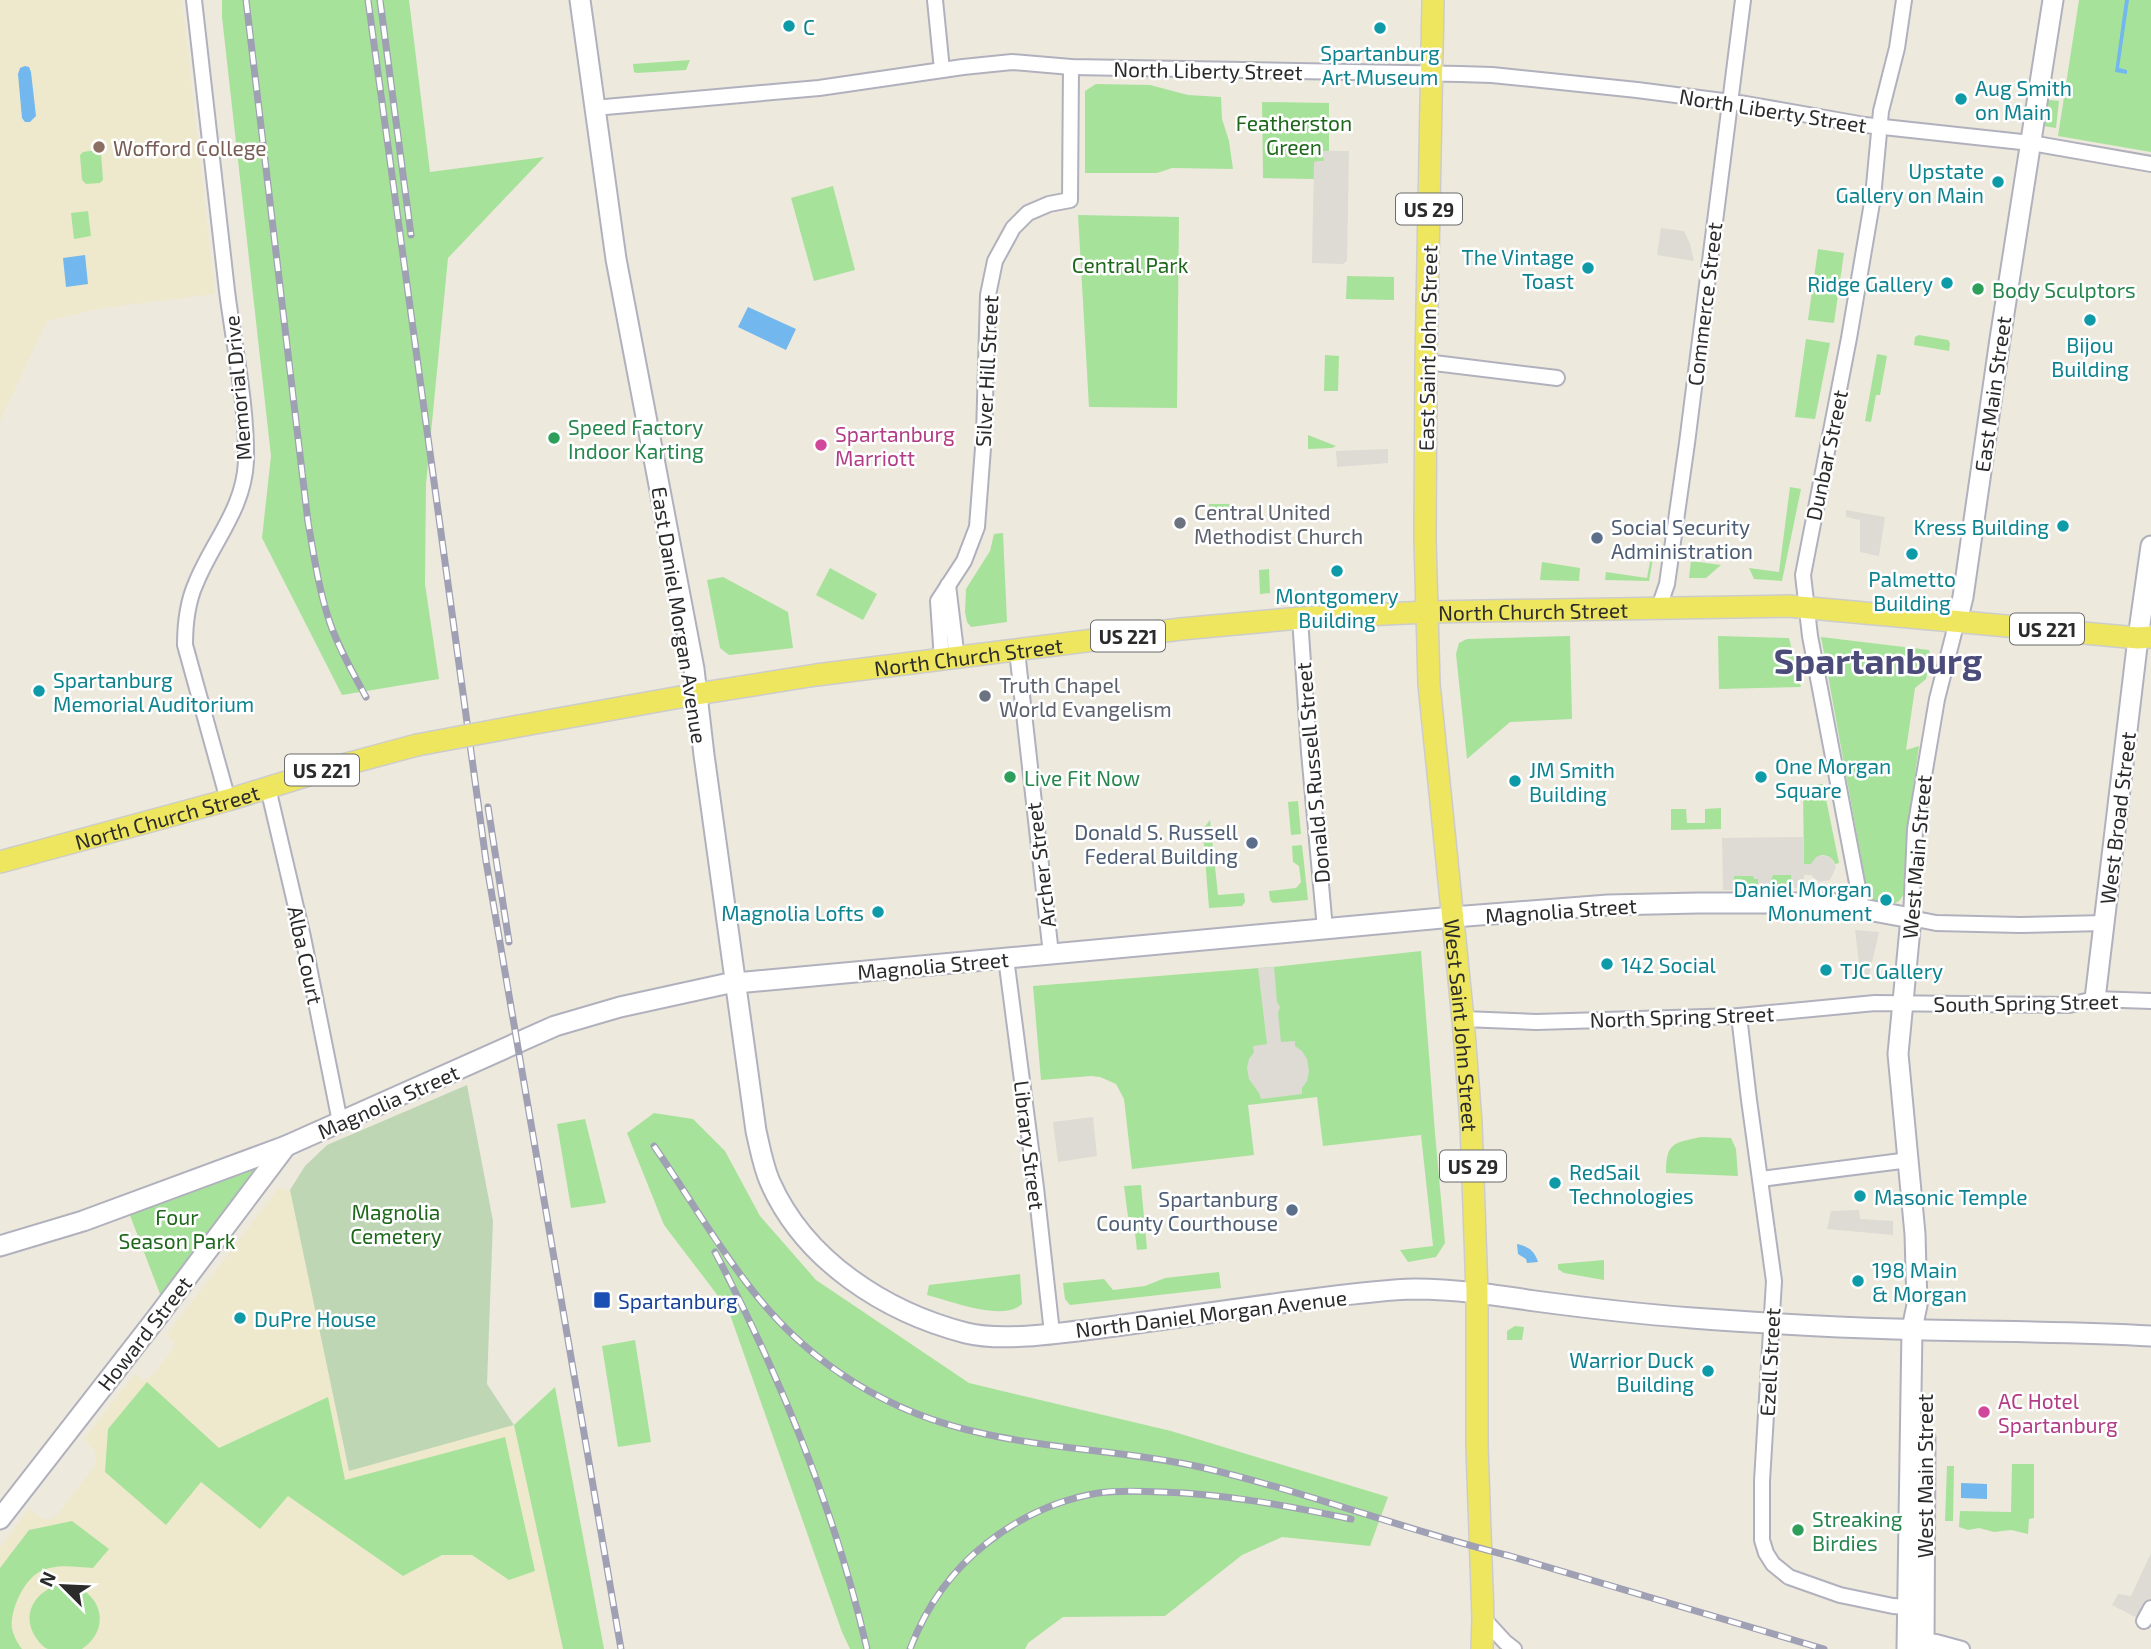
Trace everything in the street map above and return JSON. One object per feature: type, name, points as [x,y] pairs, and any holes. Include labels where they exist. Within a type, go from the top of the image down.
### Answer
[{"type":"main road","name":"East Saint John Street","points":[[1428,612],[1425,538],[1426,362],[1433,0]]},
{"type":"main road","name":"North Church Street","points":[[0,862],[229,800],[417,745],[816,675],[1181,629],[1300,618],[1428,612],[1659,607],[1806,607],[1957,621]]},
{"type":"main road","name":"West Saint John Street","points":[[1428,612],[1429,684],[1471,1123],[1477,1292],[1477,1446],[1482,1649]]},
{"type":"main road","name":"US 221","points":[[1957,621],[2144,638]]},
{"type":"street","name":"Memorial Drive","points":[[194,0],[240,382],[246,461],[234,511],[196,581],[189,602],[185,645],[229,800]]},
{"type":"street","name":"East Daniel Morgan Avenue","points":[[580,0],[616,259],[697,694],[735,983]]},
{"type":"street","points":[[935,0],[942,71]]},
{"type":"street","name":"Commerce Street","points":[[1659,607],[1667,584],[1680,494],[1743,0]]},
{"type":"street","name":"Dunbar Street","points":[[1862,909],[1806,607],[1803,565],[1864,257],[1879,127],[1897,48],[1904,0]]},
{"type":"street","name":"East Main Street","points":[[1957,621],[1963,597],[2053,0]]},
{"type":"street","name":"North Liberty Street","points":[[594,108],[819,88],[1012,62],[1071,66],[1492,75],[1729,102],[1879,127],[2031,143],[2151,164]]},
{"type":"street","name":"Silver Hill Street","points":[[949,659],[938,601],[964,561],[977,527],[984,435],[988,295],[995,261],[1013,228],[1028,213],[1049,204],[1070,200],[1071,66]]},
{"type":"street","points":[[1426,362],[1557,378]]},
{"type":"street","name":"West Broad Street","points":[[2095,999],[2144,638],[2151,546]]},
{"type":"street","points":[[948,585],[949,659]]},
{"type":"street","name":"Donald S Russell Street","points":[[1300,618],[1325,929]]},
{"type":"street","name":"West Main Street","points":[[1918,1646],[1918,1329],[1909,1160],[1898,1054],[1911,918],[1915,829],[1937,699],[1957,621]]},
{"type":"street","name":"Archer Street","points":[[1017,651],[1051,954]]},
{"type":"street","name":"Alba Court","points":[[268,788],[301,930],[340,1122]]},
{"type":"street","name":"Magnolia Street","points":[[0,1246],[83,1221],[286,1146],[555,1026],[620,1007],[735,983],[1608,905],[1698,902],[1830,903],[1911,918]]},
{"type":"street","points":[[1911,918],[1936,923],[2104,923]]},
{"type":"street","name":"Library Street","points":[[1006,958],[1052,1333]]},
{"type":"street","name":"North Daniel Morgan Avenue","points":[[735,983],[755,1131],[770,1181],[797,1228],[842,1272],[876,1297],[934,1324],[986,1337],[1052,1333],[1323,1298],[1417,1289],[1477,1292],[1687,1318],[2151,1336]]},
{"type":"street","name":"South Spring Street","points":[[1902,1004],[2069,1005],[2095,999],[2151,1001]]},
{"type":"street","name":"North Spring Street","points":[[1463,1019],[1536,1022],[1739,1016],[1875,1003],[1902,1004]]},
{"type":"street","name":"Ezell Street","points":[[1739,1016],[1774,1281],[1760,1527],[1762,1540],[1773,1564],[1789,1577],[1840,1595],[1907,1607]]},
{"type":"street","name":"Howard Street","points":[[0,1519],[286,1146]]},
{"type":"street","points":[[1761,1179],[1909,1160]]},
{"type":"street","name":"West Main Street","points":[[1918,1329],[1907,1607],[1918,1646]]},
{"type":"street","points":[[2144,1621],[2151,1608]]},
{"type":"street","points":[[1483,1618],[1514,1649]]},
{"type":"street","points":[[1918,1646],[1936,1642],[1962,1649]]},
{"type":"shaded area","name":"Wofford College","points":[[0,0],[182,0],[215,294],[103,308],[47,321],[0,421]]},
{"type":"shaded area","points":[[1323,151],[1349,151],[1347,261],[1343,264],[1312,263],[1314,162],[1324,161]]},
{"type":"shaded area","points":[[1661,228],[1684,231],[1694,261],[1657,255]]},
{"type":"shaded area","points":[[1388,449],[1388,463],[1337,467],[1336,451]]},
{"type":"shaded area","points":[[1846,510],[1885,517],[1879,556],[1860,552],[1860,520],[1846,517]]},
{"type":"shaded area","points":[[1803,837],[1804,864],[1811,864],[1821,855],[1830,857],[1836,867],[1830,880],[1819,882],[1811,875],[1804,875],[1804,888],[1792,888],[1791,875],[1773,875],[1769,884],[1758,884],[1758,879],[1753,876],[1734,876],[1734,890],[1723,890],[1722,838]]},
{"type":"shaded area","points":[[1855,930],[1879,932],[1868,980],[1861,981]]},
{"type":"shaded area","points":[[1274,967],[1277,1002],[1280,1007],[1278,1013],[1281,1042],[1295,1041],[1295,1046],[1307,1059],[1309,1071],[1302,1094],[1261,1099],[1249,1079],[1247,1068],[1254,1052],[1253,1046],[1267,1044],[1258,968]]},
{"type":"shaded area","points":[[1093,1117],[1097,1156],[1058,1162],[1053,1122]]},
{"type":"shaded area","points":[[279,1188],[290,1190],[349,1470],[514,1425],[563,1649],[0,1649],[0,1547],[29,1509],[47,1520],[58,1514],[96,1464],[95,1451],[84,1439],[135,1374],[144,1380],[153,1375],[174,1347],[167,1334]]},
{"type":"shaded area","points":[[1859,1210],[1860,1219],[1893,1221],[1893,1235],[1827,1229],[1831,1211]]},
{"type":"shaded area","points":[[2151,1553],[2151,1625],[2112,1605],[2118,1594],[2131,1596]]},
{"type":"green space","points":[[222,0],[409,0],[430,172],[544,157],[448,258],[426,484],[425,584],[439,679],[342,695],[262,538],[271,456]]},
{"type":"green space","points":[[2079,0],[2151,0],[2151,152],[2058,136]]},
{"type":"green space","points":[[690,60],[686,70],[634,72],[633,64]]},
{"type":"green space","points":[[1096,84],[1150,85],[1188,95],[1221,97],[1222,119],[1229,141],[1233,169],[1172,168],[1157,173],[1085,173],[1085,91]]},
{"type":"green space","points":[[2059,101],[2056,128],[2043,126],[2047,102]]},
{"type":"green space","name":"Featherston Green","points":[[1262,102],[1329,103],[1329,151],[1323,151],[1324,161],[1314,162],[1314,179],[1263,178]]},
{"type":"green space","points":[[97,150],[101,153],[103,180],[100,183],[86,184],[82,180],[80,155]]},
{"type":"green space","points":[[833,186],[855,270],[814,281],[791,198]]},
{"type":"green space","points":[[88,211],[91,236],[74,239],[71,213]]},
{"type":"green space","name":"Central Park","points":[[1078,215],[1179,217],[1177,408],[1089,407]]},
{"type":"green space","points":[[1818,249],[1844,253],[1834,323],[1808,320]]},
{"type":"green space","points":[[1347,276],[1394,277],[1394,300],[1346,299]]},
{"type":"green space","points":[[1919,335],[1948,340],[1949,351],[1914,345],[1915,337]]},
{"type":"green space","points":[[1806,339],[1830,343],[1815,419],[1795,417]]},
{"type":"green space","points":[[1877,354],[1887,356],[1880,395],[1876,395],[1871,422],[1865,421]]},
{"type":"green space","points":[[1325,355],[1339,356],[1338,391],[1324,391]]},
{"type":"green space","points":[[1308,435],[1336,446],[1308,449]]},
{"type":"green space","points":[[1790,487],[1801,489],[1782,581],[1754,579],[1749,568],[1779,572]]},
{"type":"green space","points":[[1209,504],[1232,504],[1232,516],[1209,516]]},
{"type":"green space","points":[[1003,533],[1007,622],[971,627],[965,612],[966,589],[990,551],[994,534]]},
{"type":"green space","points":[[1651,556],[1653,559],[1649,581],[1605,580],[1606,572],[1647,578]]},
{"type":"green space","points":[[1691,561],[1721,565],[1706,578],[1689,578]]},
{"type":"green space","points":[[1542,562],[1580,568],[1579,581],[1540,580]]},
{"type":"green space","points":[[830,568],[877,594],[863,620],[816,595]]},
{"type":"green space","points":[[1269,569],[1270,593],[1260,594],[1259,570]]},
{"type":"green space","points":[[723,577],[788,612],[793,648],[729,655],[720,648],[707,580]]},
{"type":"green space","points":[[1570,636],[1572,719],[1510,722],[1467,759],[1456,654],[1459,643],[1467,639]]},
{"type":"green space","points":[[1718,636],[1789,638],[1801,687],[1719,689]]},
{"type":"green space","points":[[1821,637],[1929,650],[1931,659],[1926,679],[1915,688],[1906,750],[1919,746],[1907,832],[1905,891],[1895,903],[1878,905],[1868,896]]},
{"type":"green space","points":[[1823,784],[1839,863],[1835,864],[1829,857],[1821,855],[1812,864],[1804,864],[1803,791],[1810,791],[1811,785]]},
{"type":"green space","points":[[1298,801],[1301,834],[1291,835],[1288,802]]},
{"type":"green space","points":[[1721,808],[1721,829],[1671,830],[1671,809],[1686,809],[1687,823],[1705,823],[1705,809]]},
{"type":"green space","points":[[1210,820],[1218,895],[1244,893],[1245,902],[1242,906],[1209,908],[1203,833]]},
{"type":"green space","points":[[1302,845],[1308,900],[1273,903],[1269,891],[1296,888],[1301,882],[1299,866],[1293,862],[1292,846]]},
{"type":"green space","points":[[1772,875],[1792,875],[1792,885],[1734,886],[1734,876],[1754,876],[1758,879],[1758,884],[1769,883]]},
{"type":"green space","points":[[1421,951],[1445,1243],[1436,1257],[1408,1262],[1400,1250],[1433,1246],[1421,1135],[1323,1146],[1317,1097],[1248,1105],[1254,1155],[1132,1169],[1124,1099],[1116,1084],[1091,1076],[1041,1080],[1033,986],[1273,967]]},
{"type":"green space","name":"Magnolia Cemetery","points":[[467,1085],[493,1221],[487,1384],[514,1425],[349,1471],[290,1190],[305,1166],[327,1145]]},
{"type":"green space","points":[[654,1113],[693,1119],[725,1151],[760,1216],[816,1280],[969,1383],[1171,1431],[1388,1497],[1370,1546],[1282,1537],[1242,1555],[1165,1616],[1063,1617],[1028,1643],[1025,1649],[850,1649],[728,1309],[664,1225],[627,1133]]},
{"type":"green space","points":[[585,1119],[606,1203],[571,1208],[557,1124]]},
{"type":"green space","points":[[1701,1137],[1731,1138],[1736,1149],[1738,1176],[1666,1173],[1668,1155],[1673,1146]]},
{"type":"green space","name":"Four Season Park","points":[[286,1146],[165,1307],[126,1205]]},
{"type":"green space","points":[[1141,1185],[1147,1249],[1137,1250],[1133,1217],[1128,1217],[1124,1186]]},
{"type":"green space","points":[[1604,1260],[1604,1280],[1564,1273],[1558,1269],[1558,1264]]},
{"type":"green space","points":[[1219,1272],[1221,1288],[1070,1305],[1065,1299],[1063,1283],[1104,1279],[1113,1290],[1145,1286],[1165,1278]]},
{"type":"green space","points":[[1020,1274],[1022,1304],[1013,1309],[990,1311],[927,1295],[929,1285]]},
{"type":"green space","points":[[1515,1326],[1524,1327],[1522,1340],[1507,1340],[1507,1331]]},
{"type":"green space","points":[[635,1340],[651,1442],[618,1447],[602,1346]]},
{"type":"green space","points":[[147,1382],[219,1448],[328,1397],[345,1480],[505,1437],[535,1571],[509,1580],[472,1555],[442,1555],[403,1576],[288,1496],[260,1529],[201,1482],[166,1525],[105,1472],[108,1429]]},
{"type":"green space","points":[[555,1387],[604,1649],[563,1649],[514,1425]]},
{"type":"green space","points":[[2012,1464],[2034,1464],[2034,1518],[2029,1519],[2028,1534],[2011,1530],[1994,1532],[1959,1527],[1960,1511],[2011,1512]]},
{"type":"green space","points":[[1947,1466],[1954,1466],[1953,1521],[1945,1521]]},
{"type":"green space","points":[[72,1521],[109,1549],[93,1568],[72,1566],[45,1569],[29,1580],[21,1592],[12,1619],[14,1635],[22,1649],[0,1649],[0,1568],[29,1530]]},
{"type":"green space","points":[[67,1583],[88,1594],[95,1602],[100,1621],[91,1641],[82,1649],[48,1649],[37,1640],[31,1628],[31,1610],[48,1589]]},
{"type":"water","points":[[2125,0],[2129,0],[2119,68],[2127,70],[2127,74],[2115,72]]},
{"type":"water","points":[[29,67],[31,72],[36,116],[30,122],[25,122],[22,118],[18,74],[20,68]]},
{"type":"water","points":[[85,255],[88,284],[66,287],[63,258]]},
{"type":"water","points":[[748,307],[796,329],[786,350],[738,327]]},
{"type":"water","points":[[1517,1244],[1531,1250],[1538,1262],[1527,1263],[1526,1259],[1518,1254]]},
{"type":"water","points":[[1961,1483],[1987,1484],[1987,1499],[1961,1498]]},
{"type":"railway","points":[[246,0],[308,522],[330,623],[366,697]]},
{"type":"railway","points":[[368,0],[486,861],[621,1649]]},
{"type":"railway","points":[[380,0],[411,235]]},
{"type":"railway","points":[[488,807],[509,942]]},
{"type":"railway","points":[[654,1146],[724,1252],[772,1314],[824,1362],[853,1382],[916,1413],[985,1434],[1039,1444],[1146,1457],[1239,1477],[1824,1649]]},
{"type":"railway","points":[[715,1252],[762,1348],[804,1446],[839,1546],[867,1649]]},
{"type":"railway","points":[[910,1649],[932,1604],[962,1565],[1000,1534],[1026,1518],[1068,1500],[1114,1491],[1186,1493],[1257,1501],[1351,1519]]},
{"type":"place","name":"C","points":[[789,26]]},
{"type":"place","name":"Spartanburg Art Museum","points":[[1380,28]]},
{"type":"place","name":"Aug Smith on Main","points":[[1961,99]]},
{"type":"place","name":"Wofford College","points":[[99,147]]},
{"type":"place","name":"Upstate Gallery on Main","points":[[1998,182]]},
{"type":"place","name":"The Vintage Toast","points":[[1588,268]]},
{"type":"place","name":"Ridge Gallery","points":[[1947,283]]},
{"type":"place","name":"Body Sculptors","points":[[1978,289]]},
{"type":"place","name":"Bijou Building","points":[[2090,320]]},
{"type":"place","name":"Speed Factory Indoor Karting","points":[[554,438]]},
{"type":"place","name":"Spartanburg Marriott","points":[[821,445]]},
{"type":"place","name":"Central United Methodist Church","points":[[1180,523]]},
{"type":"place","name":"Kress Building","points":[[2063,526]]},
{"type":"place","name":"Social Security Administration","points":[[1597,538]]},
{"type":"place","name":"Palmetto Building","points":[[1912,554]]},
{"type":"place","name":"Montgomery Building","points":[[1337,571]]},
{"type":"place","name":"Spartanburg Memorial Auditorium","points":[[39,691]]},
{"type":"place","name":"Truth Chapel World Evangelism","points":[[985,696]]},
{"type":"place","name":"Live Fit Now","points":[[1010,777]]},
{"type":"place","name":"One Morgan Square","points":[[1761,777]]},
{"type":"place","name":"JM Smith Building","points":[[1515,781]]},
{"type":"place","name":"Donald S. Russell Federal Building","points":[[1252,843]]},
{"type":"place","name":"Daniel Morgan Monument","points":[[1886,900]]},
{"type":"place","name":"Magnolia Lofts","points":[[878,912]]},
{"type":"place","name":"142 Social","points":[[1607,964]]},
{"type":"place","name":"TJC Gallery","points":[[1826,970]]},
{"type":"place","name":"RedSail Technologies","points":[[1555,1183]]},
{"type":"place","name":"Masonic Temple","points":[[1860,1196]]},
{"type":"place","name":"Spartanburg County Courthouse","points":[[1292,1210]]},
{"type":"place","name":"198 Main & Morgan","points":[[1858,1281]]},
{"type":"place","name":"Spartanburg","points":[[602,1300]]},
{"type":"place","name":"DuPre House","points":[[240,1318]]},
{"type":"place","name":"Warrior Duck Building","points":[[1708,1371]]},
{"type":"place","name":"AC Hotel Spartanburg","points":[[1984,1412]]},
{"type":"place","name":"Streaking Birdies","points":[[1798,1530]]},
{"type":"district","name":"Spartanburg","points":[[1878,660]]}]
